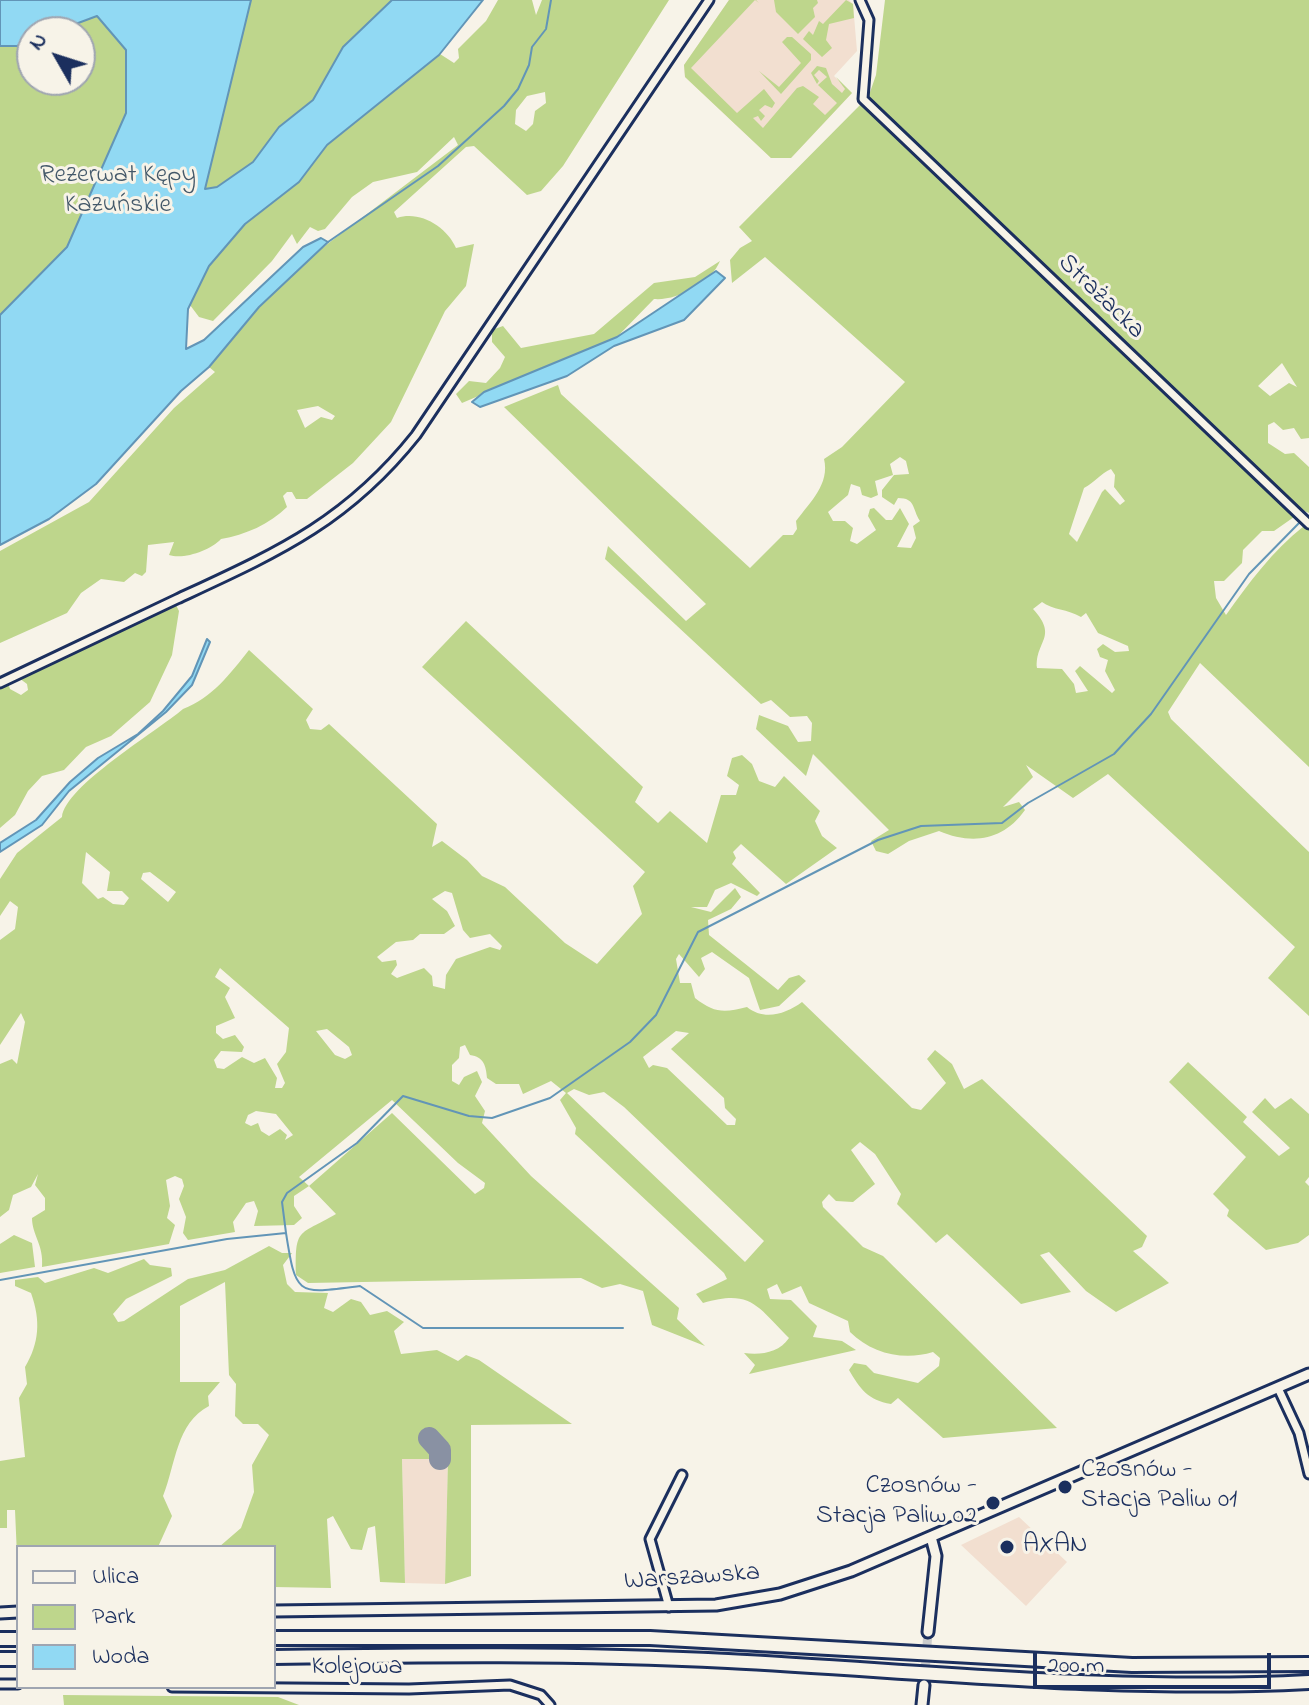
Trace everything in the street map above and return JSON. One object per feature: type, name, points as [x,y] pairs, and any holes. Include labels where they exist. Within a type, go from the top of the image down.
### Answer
[{"type":"highway","points":[[276,1638],[636,1638],[1132,1665],[1309,1664]]},
{"type":"highway","points":[[276,1657],[628,1657],[1179,1685],[1309,1682]]},
{"type":"street","points":[[0,683],[280,551],[307,536],[363,495],[416,435],[709,0]]},
{"type":"street","name":"Strażacka","points":[[860,0],[869,20],[863,99],[1308,524]]},
{"type":"street","name":"Warszawska","points":[[276,1611],[669,1607],[734,1603],[796,1590],[931,1537],[1309,1374]]},
{"type":"street","points":[[1278,1388],[1299,1433],[1309,1474]]},
{"type":"street","points":[[1299,1433],[1309,1435]]},
{"type":"street","points":[[669,1607],[650,1539],[682,1475]]},
{"type":"street","points":[[928,1632],[936,1556],[931,1537]]},
{"type":"street","name":"Kolejowa","points":[[276,1688],[409,1689],[510,1685],[541,1695],[550,1705]]},
{"type":"street","points":[[922,1705],[924,1685]]},
{"type":"shaded area","points":[[729,0],[849,0],[853,4],[857,51],[834,76],[852,93],[791,158],[771,158],[685,77],[684,65]]},
{"type":"shaded area","points":[[402,1459],[448,1459],[445,1584],[405,1583]]},
{"type":"shaded area","points":[[1019,1517],[1067,1562],[1026,1606],[961,1545]]},
{"type":"green space","points":[[0,0],[483,0],[440,54],[454,63],[459,58],[458,49],[486,21],[498,0],[532,0],[536,15],[542,0],[669,0],[563,166],[541,191],[527,195],[474,146],[466,147],[394,212],[397,218],[415,216],[432,222],[446,233],[456,248],[474,244],[466,286],[445,311],[391,422],[353,463],[307,499],[296,499],[292,492],[287,492],[283,496],[287,507],[265,524],[221,539],[204,550],[175,556],[169,555],[174,542],[148,545],[146,572],[142,576],[135,573],[124,582],[101,579],[81,593],[67,613],[0,643],[0,551],[89,502],[174,408],[215,372],[209,367],[259,307],[305,261],[458,145],[454,137],[417,172],[373,182],[352,197],[325,229],[318,231],[310,227],[297,244],[292,234],[272,261],[213,321],[199,317],[190,305],[96,484],[49,519],[0,545]],"holes":[[[545,92],[546,103],[535,111],[533,124],[526,131],[515,124],[516,110],[527,96]],[[318,406],[335,416],[332,420],[321,417],[305,428],[297,410]]]},
{"type":"green space","points":[[729,0],[755,0],[691,68],[737,113],[764,89],[775,103],[772,108],[765,105],[759,110],[765,116],[761,121],[758,116],[753,118],[763,128],[797,88],[803,86],[819,97],[813,104],[825,115],[837,103],[818,85],[827,77],[819,70],[814,75],[819,81],[817,84],[811,73],[817,66],[826,68],[832,84],[842,93],[845,89],[836,77],[852,93],[791,158],[771,158],[685,77],[684,65]]},
{"type":"green space","points":[[774,0],[817,0],[813,8],[815,17],[798,34],[776,12]]},
{"type":"green space","points":[[846,0],[853,4],[854,18],[829,24],[826,40],[832,48],[822,57],[803,39],[809,31],[813,35],[819,21],[823,24]]},
{"type":"green space","points":[[885,0],[1309,0],[1309,438],[1301,439],[1294,428],[1283,430],[1274,422],[1268,425],[1268,443],[1285,454],[1294,453],[1309,467],[1309,513],[1299,509],[868,98],[876,75]],"holes":[[[1282,363],[1297,387],[1289,383],[1270,396],[1258,386]]]},
{"type":"green space","points":[[792,37],[811,54],[811,60],[781,94],[759,71],[779,87],[801,63],[782,42]]},
{"type":"green space","points":[[862,103],[1294,517],[1274,531],[1262,531],[1243,550],[1242,563],[1224,581],[1214,581],[1216,598],[1226,615],[1271,557],[1304,526],[1309,530],[1309,767],[1200,663],[1168,712],[1171,719],[1309,852],[1309,1016],[1268,978],[1295,947],[1108,774],[1073,798],[1026,765],[1033,777],[1003,807],[1019,802],[1025,810],[997,834],[975,839],[939,831],[909,841],[888,854],[876,851],[871,841],[889,830],[813,754],[806,776],[756,729],[759,715],[788,726],[798,742],[811,741],[812,723],[807,716],[790,717],[771,700],[761,704],[605,559],[608,546],[686,621],[706,604],[504,407],[558,385],[561,394],[750,568],[783,535],[793,535],[797,529],[796,521],[821,485],[824,459],[842,447],[905,382],[765,257],[732,283],[730,260],[740,248],[752,241],[739,227]],"holes":[[[900,457],[906,461],[909,474],[894,475],[882,490],[882,497],[894,505],[898,498],[904,498],[913,505],[920,521],[913,526],[916,538],[911,548],[897,547],[909,524],[900,508],[892,520],[886,520],[874,508],[870,509],[868,516],[876,530],[857,544],[850,541],[853,528],[845,521],[833,521],[828,512],[848,495],[851,484],[860,487],[862,495],[871,498],[878,495],[875,481],[893,475],[890,464]],[[1111,469],[1115,475],[1114,487],[1125,501],[1120,505],[1105,489],[1077,542],[1069,534],[1084,488]],[[1042,602],[1081,617],[1086,613],[1098,633],[1128,646],[1129,651],[1115,652],[1103,644],[1097,649],[1100,657],[1108,660],[1105,671],[1115,690],[1112,693],[1080,666],[1075,671],[1088,691],[1076,693],[1074,684],[1062,669],[1037,668],[1045,633],[1041,618],[1033,609]]]},
{"type":"green space","points":[[720,261],[709,276],[692,289],[673,297],[654,299],[617,337],[462,403],[456,394],[469,381],[486,383],[500,368],[505,357],[492,342],[492,330],[503,326],[521,348],[594,334],[654,283],[695,277]]},
{"type":"green space","points":[[176,605],[179,611],[172,655],[150,702],[111,736],[86,747],[64,770],[42,776],[28,791],[15,815],[0,828],[0,688],[8,683],[10,689],[21,695],[28,690],[27,684],[19,678]]},
{"type":"green space","points":[[466,621],[643,787],[635,802],[658,823],[670,811],[707,843],[721,795],[736,795],[739,785],[727,776],[732,758],[742,755],[752,764],[759,781],[775,787],[784,776],[820,811],[815,821],[822,836],[837,848],[786,884],[741,844],[733,852],[736,858],[732,864],[760,893],[757,896],[731,883],[715,890],[707,907],[691,907],[711,912],[735,888],[741,897],[731,909],[708,920],[709,935],[778,990],[789,978],[799,975],[806,981],[779,1006],[760,1010],[749,978],[712,952],[701,958],[705,969],[699,977],[679,954],[676,959],[680,983],[691,983],[695,998],[708,1007],[720,1010],[747,1007],[768,1015],[789,1010],[802,1002],[912,1108],[921,1110],[946,1083],[927,1059],[935,1050],[952,1064],[964,1089],[982,1079],[1147,1236],[1142,1247],[1133,1251],[1169,1283],[1116,1312],[1086,1291],[1049,1252],[1040,1255],[1071,1292],[1021,1304],[947,1234],[936,1243],[897,1204],[901,1194],[875,1154],[860,1142],[851,1150],[875,1184],[853,1202],[836,1201],[829,1194],[822,1202],[823,1207],[863,1247],[883,1256],[1057,1428],[943,1438],[898,1398],[891,1404],[871,1396],[861,1388],[849,1370],[854,1363],[866,1365],[874,1373],[918,1383],[939,1366],[940,1358],[933,1352],[911,1356],[889,1354],[868,1346],[850,1332],[848,1321],[809,1303],[801,1286],[782,1294],[777,1284],[767,1289],[770,1299],[791,1300],[817,1326],[813,1337],[842,1341],[856,1350],[749,1374],[755,1365],[744,1353],[769,1352],[789,1338],[760,1309],[743,1299],[703,1303],[696,1294],[727,1279],[724,1273],[575,1134],[576,1128],[560,1100],[566,1093],[551,1081],[523,1094],[519,1084],[496,1084],[487,1078],[481,1060],[470,1055],[465,1045],[460,1047],[459,1058],[452,1065],[452,1081],[459,1085],[464,1077],[477,1071],[482,1082],[475,1096],[485,1111],[482,1123],[531,1176],[679,1308],[677,1319],[705,1346],[652,1325],[643,1291],[620,1284],[602,1288],[581,1278],[308,1283],[296,1275],[298,1240],[306,1230],[336,1214],[309,1186],[294,1196],[294,1206],[302,1218],[294,1225],[254,1226],[258,1211],[254,1201],[246,1203],[233,1222],[235,1232],[188,1240],[183,1233],[186,1217],[179,1199],[184,1186],[182,1179],[175,1176],[166,1180],[170,1206],[167,1218],[175,1225],[169,1244],[42,1267],[32,1218],[45,1210],[45,1198],[35,1185],[38,1174],[31,1187],[13,1195],[9,1210],[0,1217],[0,1064],[12,1059],[17,1064],[25,1022],[21,1013],[0,1045],[0,940],[15,929],[18,907],[10,901],[0,916],[0,879],[17,853],[62,817],[67,804],[94,775],[183,709],[212,692],[249,650],[313,709],[306,720],[310,729],[321,730],[329,724],[437,824],[432,847],[442,841],[482,876],[505,887],[565,943],[597,964],[642,914],[633,886],[645,872],[422,667]],"holes":[[[86,852],[110,872],[107,891],[122,891],[129,898],[124,905],[113,904],[103,897],[98,899],[82,883]],[[150,872],[176,892],[168,902],[141,879],[143,873]],[[445,891],[452,893],[463,930],[470,938],[490,934],[502,946],[500,950],[490,947],[456,959],[446,975],[445,989],[433,986],[432,976],[424,968],[397,978],[391,974],[397,965],[396,960],[382,962],[377,957],[396,942],[413,940],[420,934],[444,934],[455,926],[447,911],[432,899]],[[220,968],[289,1028],[286,1052],[277,1064],[285,1083],[282,1088],[275,1088],[277,1078],[265,1058],[254,1063],[242,1057],[224,1069],[217,1068],[214,1060],[221,1051],[242,1052],[244,1047],[235,1035],[223,1039],[216,1033],[216,1026],[235,1018],[225,997],[230,988],[215,977]],[[327,1029],[349,1047],[352,1055],[345,1059],[335,1055],[316,1031]],[[676,1031],[689,1033],[671,1049],[724,1098],[725,1108],[736,1119],[735,1125],[727,1125],[667,1068],[653,1065],[649,1068],[643,1057]],[[574,1089],[589,1095],[604,1092],[624,1107],[764,1241],[745,1262],[567,1093]],[[392,1100],[458,1163],[485,1183],[484,1188],[475,1194],[392,1113],[309,1186],[299,1177]],[[256,1111],[276,1114],[293,1135],[285,1140],[287,1135],[280,1129],[269,1136],[261,1131],[258,1123],[251,1126],[245,1123],[248,1115]]]},
{"type":"green space","points":[[1188,1062],[1247,1117],[1243,1122],[1279,1156],[1290,1148],[1252,1112],[1265,1098],[1275,1109],[1291,1098],[1309,1114],[1309,1177],[1305,1182],[1309,1186],[1309,1235],[1298,1243],[1266,1250],[1227,1216],[1229,1210],[1213,1194],[1246,1157],[1169,1082]]},
{"type":"green space","points":[[14,1235],[32,1243],[35,1267],[0,1273],[0,1244]]},
{"type":"green space","points":[[269,1246],[282,1253],[292,1253],[283,1265],[287,1284],[295,1292],[328,1293],[324,1308],[333,1312],[351,1299],[361,1302],[370,1315],[387,1311],[404,1322],[394,1331],[401,1354],[437,1350],[458,1361],[466,1355],[479,1360],[572,1424],[471,1425],[471,1576],[445,1584],[448,1459],[402,1459],[405,1583],[380,1582],[375,1526],[368,1528],[362,1550],[351,1549],[333,1516],[327,1519],[331,1588],[276,1587],[276,1545],[221,1545],[241,1528],[254,1492],[252,1465],[269,1435],[258,1424],[243,1424],[235,1416],[236,1384],[229,1375],[225,1282],[180,1306],[180,1382],[220,1382],[208,1396],[209,1406],[190,1423],[178,1445],[163,1496],[172,1516],[159,1545],[17,1545],[15,1510],[7,1510],[7,1528],[0,1528],[0,1461],[25,1457],[19,1398],[27,1384],[25,1367],[36,1340],[37,1322],[31,1293],[15,1286],[15,1280],[38,1277],[45,1283],[94,1268],[108,1273],[144,1259],[150,1265],[171,1268],[172,1276],[126,1299],[113,1314],[118,1322],[188,1279],[225,1270]]},
{"type":"green space","points":[[63,1695],[278,1697],[299,1705],[64,1705]]},
{"type":"water","name":"Rezerwat Kępy Kazuńskie","points":[[0,0],[251,0],[205,189],[217,187],[253,162],[279,127],[313,100],[343,47],[392,0],[483,0],[439,55],[327,145],[299,182],[245,224],[209,266],[188,309],[186,349],[204,340],[303,247],[321,238],[328,242],[259,307],[209,367],[181,391],[96,484],[49,519],[0,545],[0,315],[67,247],[126,113],[126,50],[97,16],[16,16],[16,46],[0,46]]},
{"type":"water","points":[[716,271],[725,278],[684,320],[614,346],[567,376],[480,407],[472,402],[484,392],[617,337]]},
{"type":"water","points":[[207,639],[210,642],[192,685],[166,712],[69,791],[42,825],[0,852],[0,843],[36,820],[70,782],[98,758],[138,734],[163,711],[192,676]]},
{"type":"waterway","points":[[328,242],[438,166],[504,106],[518,89],[529,65],[532,47],[546,29],[551,0]]},
{"type":"waterway","points":[[286,1233],[282,1202],[287,1193],[357,1143],[403,1096],[469,1116],[492,1118],[550,1098],[630,1042],[656,1015],[698,932],[878,840],[921,826],[1002,823],[1028,803],[1114,754],[1151,714],[1249,574],[1301,521]]},
{"type":"waterway","points":[[0,1280],[227,1239],[286,1233],[293,1269],[303,1286],[312,1290],[360,1286],[423,1328],[623,1328]]},
{"type":"taxiway","points":[[429,1438],[440,1450],[440,1459]]},
{"type":"tunnel","points":[[924,1685],[928,1632]]},
{"type":"place","name":"Czosnów - Stacja Paliw 01","points":[[1065,1487]]},
{"type":"place","name":"Czosnów - Stacja Paliw 02","points":[[993,1503]]},
{"type":"place","name":"AXAN","points":[[1007,1547]]}]
